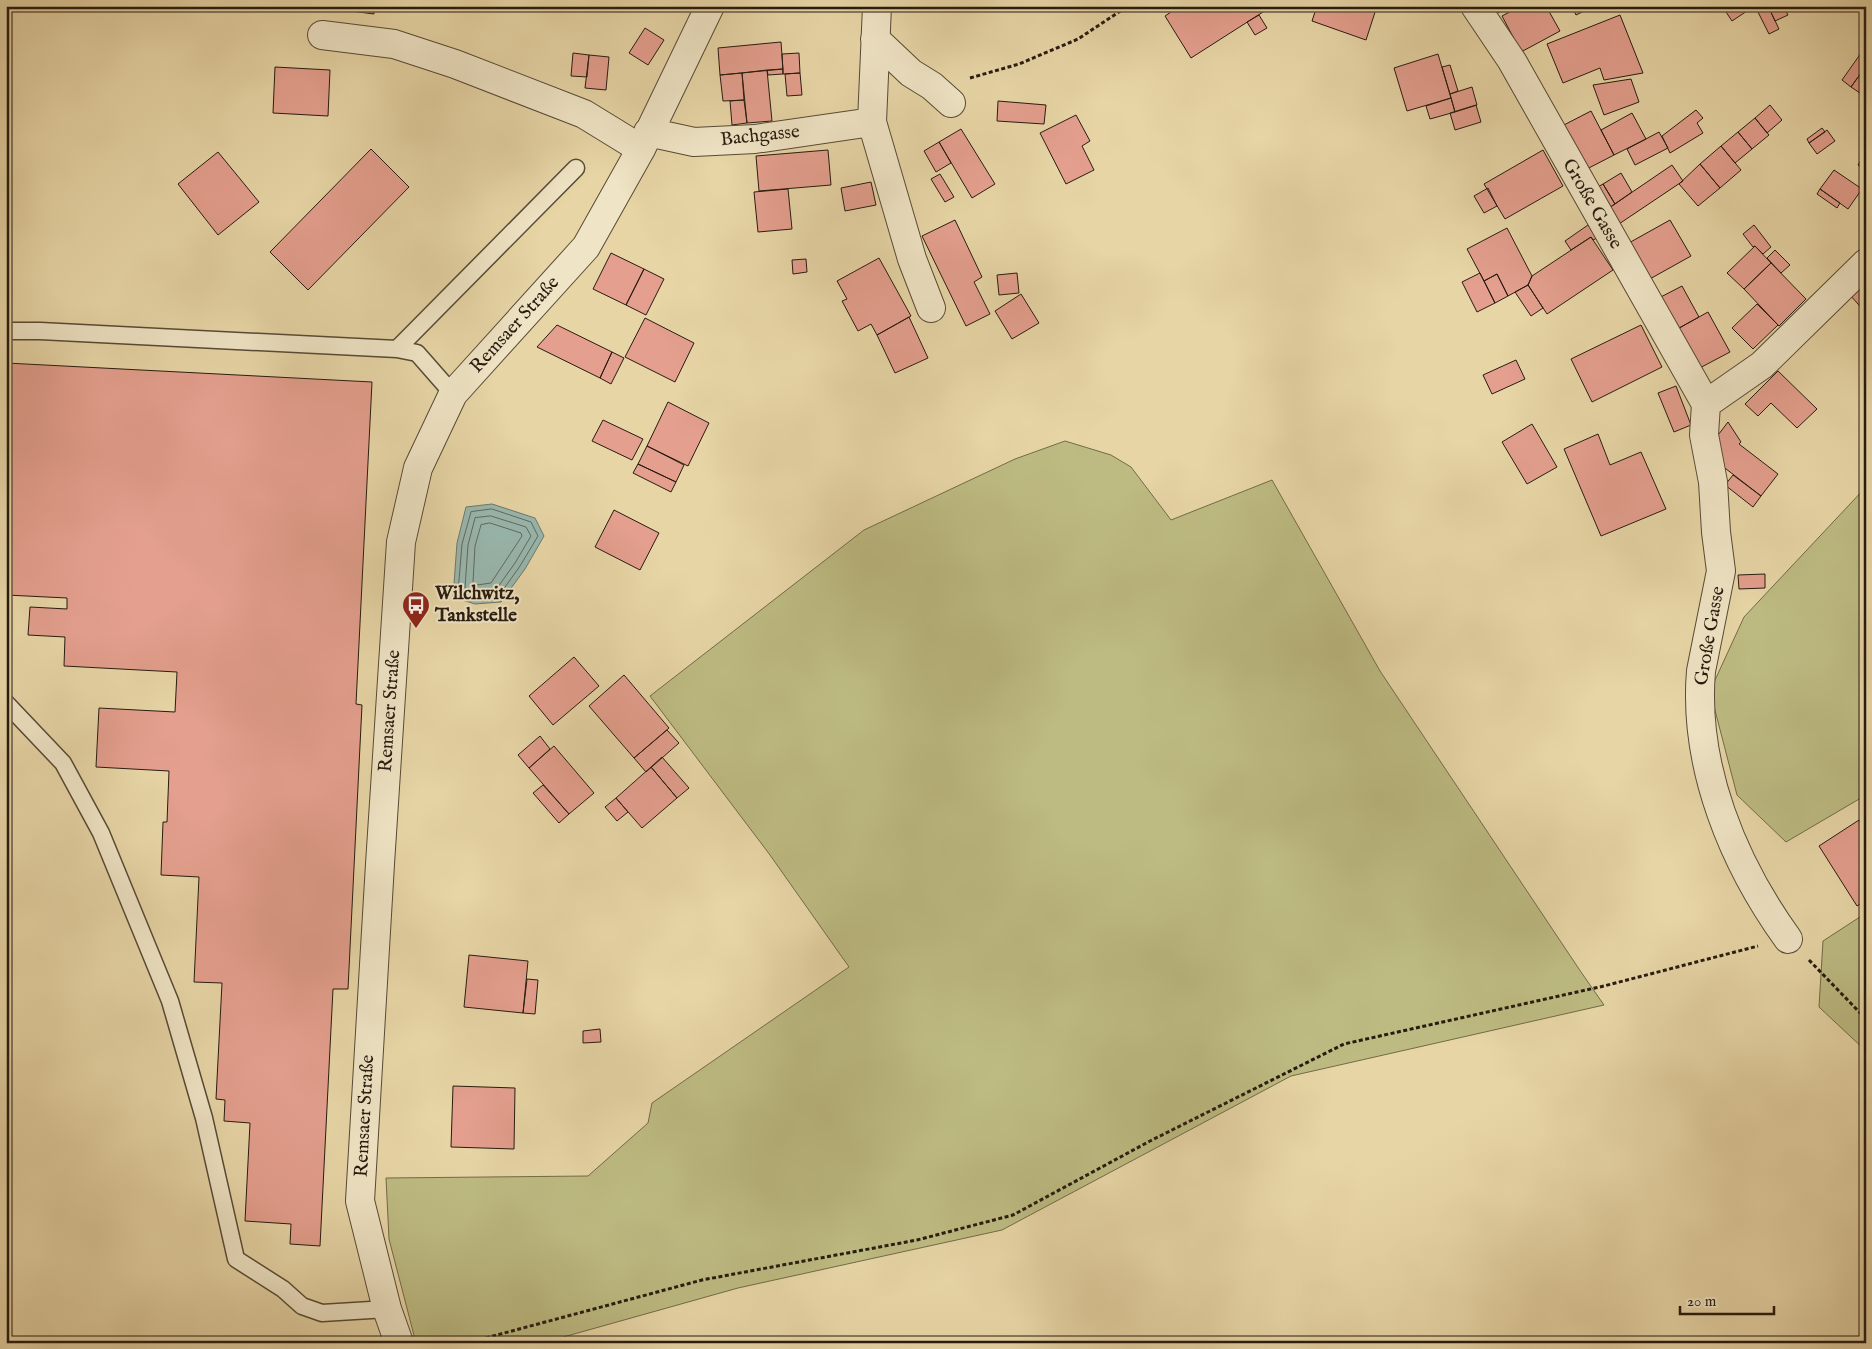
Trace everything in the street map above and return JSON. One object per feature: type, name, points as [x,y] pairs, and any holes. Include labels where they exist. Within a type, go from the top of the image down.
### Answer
[{"type":"street","name":"Remsaer Straße","points":[[399,1343],[387,1309],[360,1201],[401,542],[418,468],[453,394],[586,247],[644,141],[710,6]]},
{"type":"street","points":[[877,6],[872,122],[912,259],[931,308]]},
{"type":"street","name":"Große Gasse","points":[[1475,6],[1512,61],[1706,404],[1704,435],[1713,482],[1721,571],[1700,671],[1702,743],[1709,774],[1724,819],[1746,873],[1772,917],[1788,939]]},
{"type":"street","points":[[322,35],[394,44],[455,64],[584,114],[644,141]]},
{"type":"street","points":[[875,39],[911,73],[942,95]]},
{"type":"street","name":"Bachgasse","points":[[644,141],[694,142],[755,139],[872,122]]},
{"type":"street","points":[[1706,404],[1762,365],[1866,263]]},
{"type":"lane","points":[[397,349],[576,168]]},
{"type":"lane","points":[[6,331],[40,330],[397,349],[417,353],[453,394]]},
{"type":"lane","points":[[6,702],[62,763],[102,833],[170,1001],[204,1118],[236,1259],[283,1289],[302,1306],[322,1313],[387,1309]]},
{"type":"path","points":[[942,95],[981,76],[1019,64],[1078,39],[1128,6]]},
{"type":"path","points":[[467,1343],[702,1280],[917,1240],[1013,1215],[1150,1141],[1344,1044],[1604,986],[1788,939],[1866,1019]]},
{"type":"shaded area","points":[[1065,441],[1111,455],[1131,467],[1171,520],[1272,480],[1380,671],[1604,1005],[1291,1076],[1002,1230],[738,1288],[542,1343],[416,1343],[389,1239],[386,1178],[588,1176],[648,1123],[652,1103],[849,967],[770,855],[650,696],[864,530],[1015,459]]},
{"type":"shaded area","points":[[1866,487],[1866,795],[1786,842],[1737,795],[1710,691],[1744,617]]},
{"type":"shaded area","points":[[1866,913],[1866,1051],[1819,1007],[1823,941]]},
{"type":"water","points":[[492,504],[535,518],[544,536],[525,569],[501,602],[475,604],[453,597],[457,543],[466,507]]},
{"type":"building","points":[[328,6],[374,6],[374,14],[328,8]]},
{"type":"building","points":[[1180,6],[1260,6],[1263,12],[1191,58],[1165,16]]},
{"type":"building","points":[[1317,6],[1377,6],[1366,40],[1312,21]]},
{"type":"building","points":[[1488,6],[1509,6],[1493,16]]},
{"type":"building","points":[[1521,6],[1546,6],[1560,31],[1521,52],[1502,16]]},
{"type":"building","points":[[1572,6],[1594,6],[1576,15]]},
{"type":"building","points":[[1722,6],[1749,6],[1750,9],[1732,21]]},
{"type":"building","points":[[1768,6],[1779,29],[1769,34],[1756,8]]},
{"type":"building","points":[[1768,6],[1783,6],[1788,15],[1775,21]]},
{"type":"building","points":[[1259,15],[1267,28],[1255,35],[1247,22]]},
{"type":"building","points":[[1620,15],[1643,73],[1604,80],[1600,68],[1563,83],[1547,44]]},
{"type":"building","points":[[645,28],[664,40],[648,65],[629,53]]},
{"type":"building","points":[[781,42],[783,69],[720,75],[718,48]]},
{"type":"building","points":[[1866,46],[1866,66],[1851,87],[1842,80]]},
{"type":"building","points":[[573,53],[589,55],[587,77],[571,76]]},
{"type":"building","points":[[799,53],[800,73],[783,74],[782,54]]},
{"type":"building","points":[[1438,54],[1451,98],[1407,111],[1394,68]]},
{"type":"building","points":[[589,55],[609,57],[606,90],[585,88]]},
{"type":"building","points":[[1450,65],[1458,91],[1450,94],[1442,67]]},
{"type":"building","points":[[1866,66],[1866,97],[1851,87]]},
{"type":"building","points":[[275,67],[330,70],[328,116],[273,113]]},
{"type":"building","points":[[783,69],[783,74],[768,75],[767,70]]},
{"type":"building","points":[[767,70],[772,121],[747,123],[742,73]]},
{"type":"building","points":[[742,73],[744,100],[723,101],[720,75]]},
{"type":"building","points":[[800,73],[802,95],[787,96],[785,74]]},
{"type":"building","points":[[1631,79],[1639,102],[1604,115],[1593,85]]},
{"type":"building","points":[[1472,87],[1477,105],[1455,112],[1450,94]]},
{"type":"building","points":[[1451,98],[1455,112],[1430,119],[1426,106]]},
{"type":"building","points":[[744,100],[747,123],[732,125],[730,101]]},
{"type":"building","points":[[998,101],[1046,105],[1044,124],[997,121]]},
{"type":"building","points":[[1476,105],[1481,122],[1455,130],[1450,113]]},
{"type":"building","points":[[1770,105],[1782,120],[1767,133],[1755,118]]},
{"type":"building","points":[[1696,110],[1703,118],[1697,123],[1703,133],[1670,153],[1662,136]]},
{"type":"building","points":[[1591,111],[1614,155],[1583,171],[1560,127]]},
{"type":"building","points":[[1632,113],[1646,139],[1614,155],[1601,130]]},
{"type":"building","points":[[1076,115],[1090,141],[1082,146],[1094,170],[1066,184],[1040,133]]},
{"type":"building","points":[[1755,118],[1769,135],[1752,149],[1738,132]]},
{"type":"building","points":[[1822,128],[1825,132],[1809,143],[1807,139]]},
{"type":"building","points":[[961,129],[995,184],[972,198],[939,142]]},
{"type":"building","points":[[1827,130],[1835,141],[1817,154],[1809,143]]},
{"type":"building","points":[[1659,132],[1668,148],[1635,165],[1627,149]]},
{"type":"building","points":[[1738,132],[1752,149],[1735,163],[1721,146]]},
{"type":"building","points":[[939,142],[951,163],[936,172],[924,151]]},
{"type":"building","points":[[1721,146],[1741,170],[1720,188],[1700,164]]},
{"type":"building","points":[[371,149],[409,187],[308,290],[270,252]]},
{"type":"building","points":[[828,150],[831,185],[759,191],[756,156]]},
{"type":"building","points":[[1543,150],[1563,186],[1505,219],[1484,184]]},
{"type":"building","points":[[218,152],[259,202],[218,235],[178,184]]},
{"type":"building","points":[[1866,152],[1866,169],[1865,170],[1858,165]]},
{"type":"building","points":[[1700,164],[1720,188],[1698,206],[1679,184]]},
{"type":"building","points":[[1672,165],[1683,181],[1610,230],[1600,214]]},
{"type":"building","points":[[1834,170],[1862,189],[1848,209],[1820,189]]},
{"type":"building","points":[[1621,173],[1632,192],[1615,204],[1603,184]]},
{"type":"building","points":[[940,174],[954,197],[945,202],[931,179]]},
{"type":"building","points":[[871,182],[876,205],[845,211],[841,188]]},
{"type":"building","points":[[1603,184],[1615,204],[1600,214],[1587,193]]},
{"type":"building","points":[[1488,188],[1497,206],[1484,213],[1474,196]]},
{"type":"building","points":[[788,189],[792,229],[758,232],[754,192]]},
{"type":"building","points":[[1820,189],[1840,203],[1837,208],[1817,194]]},
{"type":"building","points":[[955,220],[982,277],[974,282],[990,314],[966,326],[922,236]]},
{"type":"building","points":[[1670,220],[1691,256],[1648,280],[1627,244]]},
{"type":"building","points":[[1588,225],[1597,238],[1593,240],[1591,237],[1571,250],[1565,241]]},
{"type":"building","points":[[1754,225],[1771,247],[1763,254],[1755,246],[1753,247],[1743,234]]},
{"type":"building","points":[[1507,228],[1532,276],[1528,285],[1508,296],[1497,274],[1484,281],[1467,249]]},
{"type":"building","points":[[1591,237],[1613,270],[1547,314],[1528,285],[1532,276]]},
{"type":"building","points":[[1755,246],[1771,263],[1744,289],[1727,273]]},
{"type":"building","points":[[1775,250],[1790,265],[1781,273],[1767,258]]},
{"type":"building","points":[[611,253],[644,269],[626,305],[593,289]]},
{"type":"building","points":[[879,258],[911,316],[877,335],[871,324],[858,331],[842,301],[847,299],[837,281]]},
{"type":"building","points":[[806,259],[807,272],[793,274],[792,260]]},
{"type":"building","points":[[1771,263],[1806,299],[1779,326],[1744,289]]},
{"type":"building","points":[[644,269],[664,279],[646,315],[626,305]]},
{"type":"building","points":[[1017,273],[1019,293],[999,295],[997,275]]},
{"type":"building","points":[[1480,273],[1495,303],[1477,312],[1462,282]]},
{"type":"building","points":[[1497,274],[1508,296],[1495,303],[1484,281]]},
{"type":"building","points":[[1866,281],[1866,313],[1850,295]]},
{"type":"building","points":[[1528,285],[1543,308],[1531,316],[1515,292]]},
{"type":"building","points":[[1682,286],[1699,317],[1672,332],[1655,300]]},
{"type":"building","points":[[1021,294],[1039,323],[1012,339],[995,311]]},
{"type":"building","points":[[1757,304],[1778,325],[1753,349],[1732,328]]},
{"type":"building","points":[[1708,312],[1730,352],[1694,371],[1672,332]]},
{"type":"building","points":[[909,317],[928,358],[895,373],[877,335]]},
{"type":"building","points":[[645,318],[694,343],[675,382],[625,357]]},
{"type":"building","points":[[557,325],[612,352],[600,378],[537,347]]},
{"type":"building","points":[[1641,325],[1662,367],[1592,402],[1571,359]]},
{"type":"building","points":[[612,352],[624,358],[611,384],[600,378]]},
{"type":"building","points":[[1516,360],[1525,379],[1492,394],[1483,375]]},
{"type":"building","points":[[6,363],[372,382],[356,704],[362,705],[348,989],[333,989],[320,1246],[290,1244],[291,1224],[245,1221],[250,1123],[224,1121],[225,1100],[216,1099],[222,983],[194,982],[199,877],[161,875],[163,822],[167,822],[169,771],[96,767],[99,708],[175,712],[177,672],[64,666],[65,637],[28,635],[30,607],[67,609],[67,598],[6,595]]},
{"type":"building","points":[[1778,371],[1817,409],[1797,428],[1771,403],[1758,416],[1745,404]]},
{"type":"building","points":[[1676,386],[1691,425],[1674,432],[1658,393]]},
{"type":"building","points":[[668,402],[709,423],[688,466],[647,446]]},
{"type":"building","points":[[603,420],[643,439],[632,460],[592,441]]},
{"type":"building","points":[[1728,422],[1741,442],[1739,444],[1778,474],[1761,496],[1721,465],[1712,443]]},
{"type":"building","points":[[1532,424],[1557,467],[1527,484],[1502,442]]},
{"type":"building","points":[[1598,434],[1610,465],[1641,452],[1666,509],[1601,536],[1564,449]]},
{"type":"building","points":[[647,446],[684,465],[676,482],[638,464]]},
{"type":"building","points":[[638,464],[676,482],[671,492],[633,473]]},
{"type":"building","points":[[1733,475],[1761,496],[1753,507],[1725,485]]},
{"type":"building","points":[[614,510],[659,533],[640,570],[595,547]]},
{"type":"building","points":[[1765,574],[1765,588],[1739,589],[1738,575]]},
{"type":"building","points":[[574,657],[599,686],[553,725],[529,696]]},
{"type":"building","points":[[624,675],[669,728],[634,758],[589,706]]},
{"type":"building","points":[[667,730],[679,743],[646,772],[634,758]]},
{"type":"building","points":[[540,736],[550,749],[529,768],[518,755]]},
{"type":"building","points":[[554,746],[594,793],[569,814],[529,768]]},
{"type":"building","points":[[662,757],[689,788],[677,798],[651,767]]},
{"type":"building","points":[[651,767],[677,798],[642,828],[616,798]]},
{"type":"building","points":[[543,785],[569,814],[559,823],[533,793]]},
{"type":"building","points":[[616,798],[628,812],[617,821],[605,807]]},
{"type":"building","points":[[1859,820],[1866,830],[1866,900],[1857,906],[1819,846]]},
{"type":"building","points":[[469,955],[528,961],[523,1013],[464,1007]]},
{"type":"building","points":[[527,979],[538,980],[535,1014],[523,1013]]},
{"type":"building","points":[[600,1029],[601,1042],[583,1043],[583,1031]]},
{"type":"building","points":[[453,1086],[515,1088],[514,1149],[451,1147]]},
{"type":"place","name":"Wilchwitz, Tankstelle","points":[[416,629]]}]
